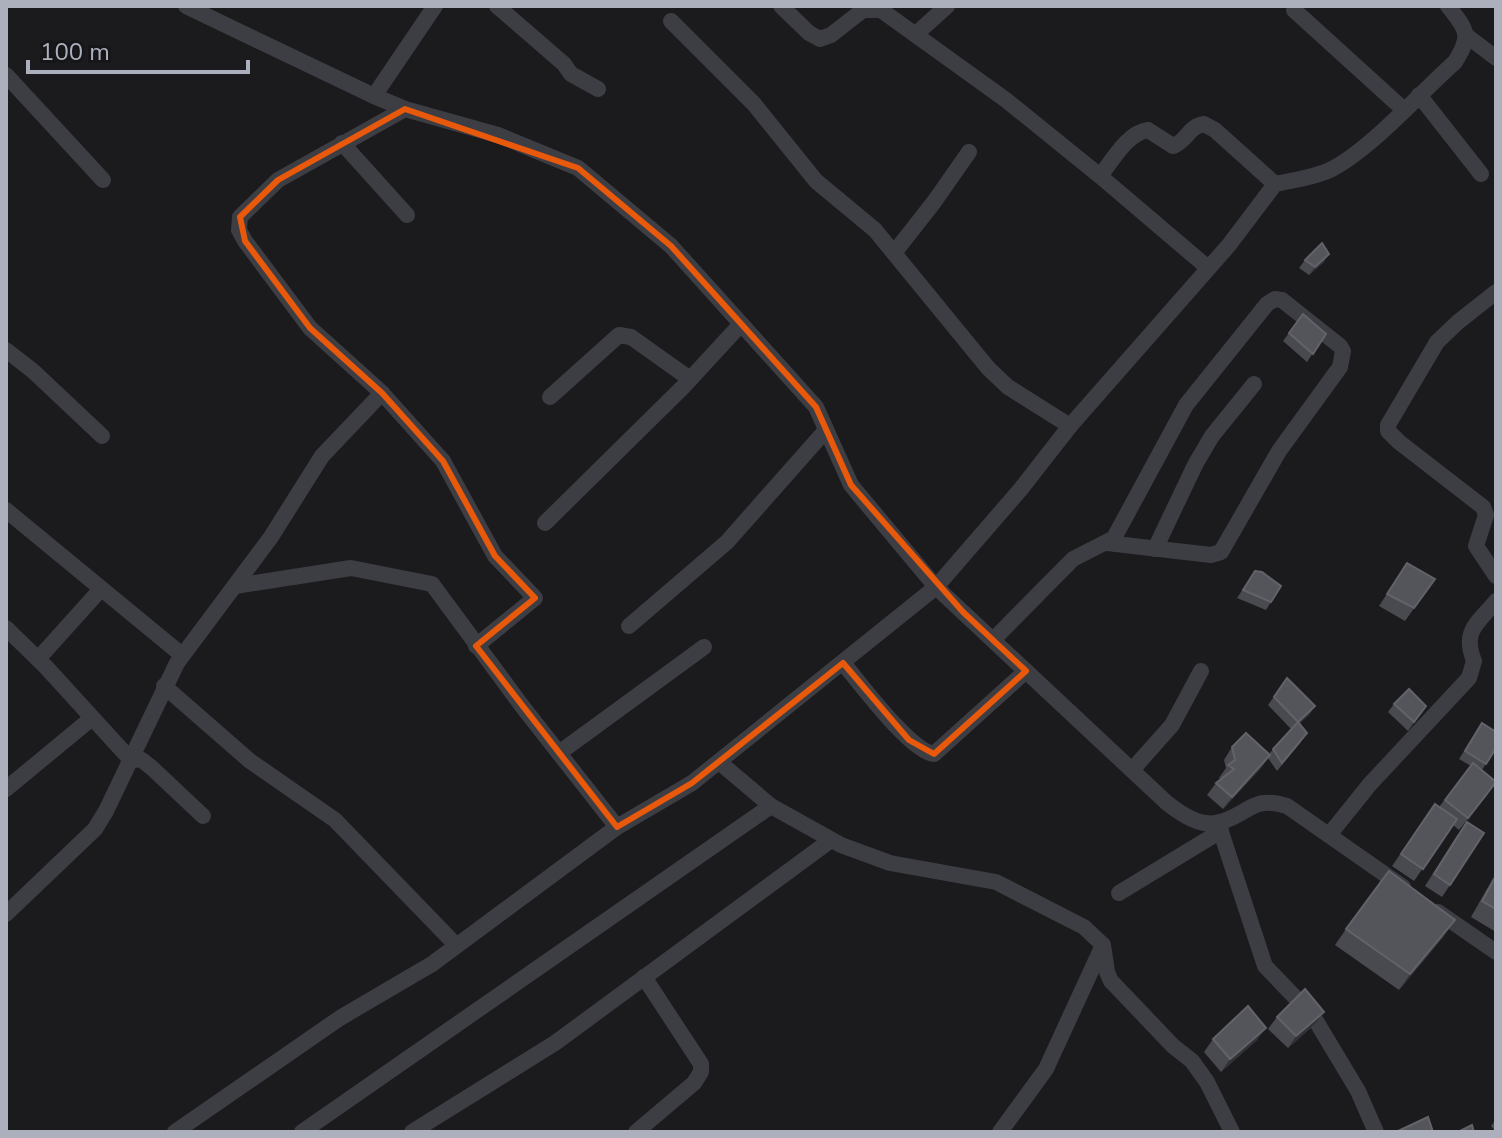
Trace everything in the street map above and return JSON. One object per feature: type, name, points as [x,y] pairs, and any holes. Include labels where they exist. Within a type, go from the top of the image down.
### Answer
[{"type":"street","points":[[186,6],[405,109],[498,135],[578,168],[671,246],[816,407],[851,485],[936,587],[1167,803],[1187,818],[1220,827]]},
{"type":"street","points":[[374,96],[435,6]]},
{"type":"street","points":[[497,6],[564,64],[571,74],[598,89]]},
{"type":"street","points":[[781,6],[809,33],[820,39],[831,35],[864,8],[881,10],[1006,100],[1207,267]]},
{"type":"street","points":[[916,34],[947,6]]},
{"type":"street","points":[[175,1132],[340,1018],[432,964],[617,827],[692,783],[936,587],[1020,490],[1070,426],[1229,245],[1275,184],[1312,177],[1331,169],[1359,150],[1455,62],[1467,36],[1463,24],[1448,6]]},
{"type":"street","points":[[1294,10],[1403,109]]},
{"type":"street","points":[[671,21],[754,104],[816,181],[875,230],[988,368],[1008,387],[1070,426]]},
{"type":"street","points":[[1467,36],[1496,58]]},
{"type":"street","points":[[6,75],[103,180]]},
{"type":"street","points":[[1419,95],[1481,174]]},
{"type":"street","points":[[405,109],[278,180],[240,217],[239,230],[262,266],[310,328],[382,393],[443,461],[495,556],[535,598],[476,646]]},
{"type":"street","points":[[1100,176],[1139,131],[1148,130],[1173,146],[1182,142],[1191,129],[1204,124],[1215,130],[1275,184]]},
{"type":"street","points":[[342,143],[407,215]]},
{"type":"street","points":[[894,253],[969,152]]},
{"type":"street","points":[[1496,292],[1437,342],[1388,425],[1388,431],[1483,507],[1486,515],[1476,546],[1496,576]]},
{"type":"street","points":[[993,640],[1073,559],[1107,543],[1125,521],[1186,405],[1267,304],[1275,299],[1282,300],[1340,346],[1343,351],[1340,367],[1279,451],[1221,552],[1211,555],[1107,543]]},
{"type":"street","points":[[545,523],[741,324]]},
{"type":"street","points":[[550,397],[619,335],[631,337],[690,379]]},
{"type":"street","points":[[6,350],[102,436]]},
{"type":"street","points":[[1155,549],[1212,436],[1254,384]]},
{"type":"street","points":[[6,914],[95,829],[182,655],[271,537],[322,456],[382,393]]},
{"type":"street","points":[[629,626],[727,542],[826,430]]},
{"type":"street","points":[[6,510],[182,655]]},
{"type":"street","points":[[235,586],[351,568],[432,584],[476,646],[617,827]]},
{"type":"street","points":[[38,659],[101,589]]},
{"type":"street","points":[[1329,835],[1380,773],[1469,678],[1474,661],[1468,646],[1470,633],[1496,601]]},
{"type":"street","points":[[6,628],[130,759],[142,760],[203,816]]},
{"type":"street","points":[[559,753],[704,647]]},
{"type":"street","points":[[843,663],[909,740],[926,753],[934,754],[1026,671]]},
{"type":"street","points":[[1132,770],[1172,725],[1201,671]]},
{"type":"street","points":[[164,686],[250,761],[335,820],[455,944]]},
{"type":"street","points":[[6,789],[92,718]]},
{"type":"street","points":[[719,762],[771,806],[831,840],[890,863],[996,882],[1084,927],[1103,945],[1111,981],[1173,1046],[1192,1061],[1207,1082],[1232,1132]]},
{"type":"street","points":[[1119,893],[1258,802],[1272,802],[1287,806],[1496,952]]},
{"type":"street","points":[[302,1132],[771,806]]},
{"type":"street","points":[[1220,827],[1265,966],[1313,1016],[1358,1091],[1376,1132]]},
{"type":"street","points":[[412,1132],[555,1043],[831,840]]},
{"type":"street","points":[[1000,1132],[1046,1069],[1103,945]]},
{"type":"street","points":[[644,977],[701,1064],[701,1072],[694,1083],[644,1130]]},
{"type":"highlighted area","points":[[405,109],[578,168],[671,246],[816,407],[851,485],[963,612],[1026,671],[934,754],[909,740],[843,663],[692,783],[617,827],[476,646],[535,598],[495,556],[443,461],[382,393],[310,328],[245,241],[240,217],[278,180]]},
{"type":"building","points":[[1322,243],[1329,254],[1315,267],[1305,260]]},
{"type":"building","points":[[1303,314],[1326,334],[1313,354],[1289,333]]},
{"type":"building","points":[[1407,563],[1435,579],[1414,608],[1387,594]]},
{"type":"building","points":[[1255,571],[1262,572],[1281,586],[1271,602],[1243,590]]},
{"type":"building","points":[[1287,678],[1315,706],[1298,722],[1274,697]]},
{"type":"building","points":[[1409,689],[1426,706],[1414,722],[1394,704]]},
{"type":"building","points":[[1298,722],[1307,733],[1282,763],[1273,749]]},
{"type":"building","points":[[1482,723],[1496,732],[1496,748],[1486,764],[1465,751]]},
{"type":"building","points":[[1246,733],[1270,755],[1232,797],[1216,783],[1234,769],[1228,765],[1235,760],[1232,747]]},
{"type":"building","points":[[1473,763],[1496,782],[1468,818],[1445,800]]},
{"type":"building","points":[[1435,804],[1457,819],[1423,869],[1401,854]]},
{"type":"building","points":[[1467,822],[1484,833],[1450,885],[1434,874]]},
{"type":"building","points":[[1389,871],[1455,920],[1410,974],[1346,929]]},
{"type":"building","points":[[1496,876],[1496,909],[1482,901]]},
{"type":"building","points":[[1305,989],[1324,1012],[1296,1036],[1277,1017]]},
{"type":"building","points":[[1248,1006],[1266,1028],[1230,1059],[1213,1039]]},
{"type":"building","points":[[1428,1117],[1433,1132],[1396,1132]]},
{"type":"building","points":[[1472,1125],[1474,1132],[1458,1132]]}]
